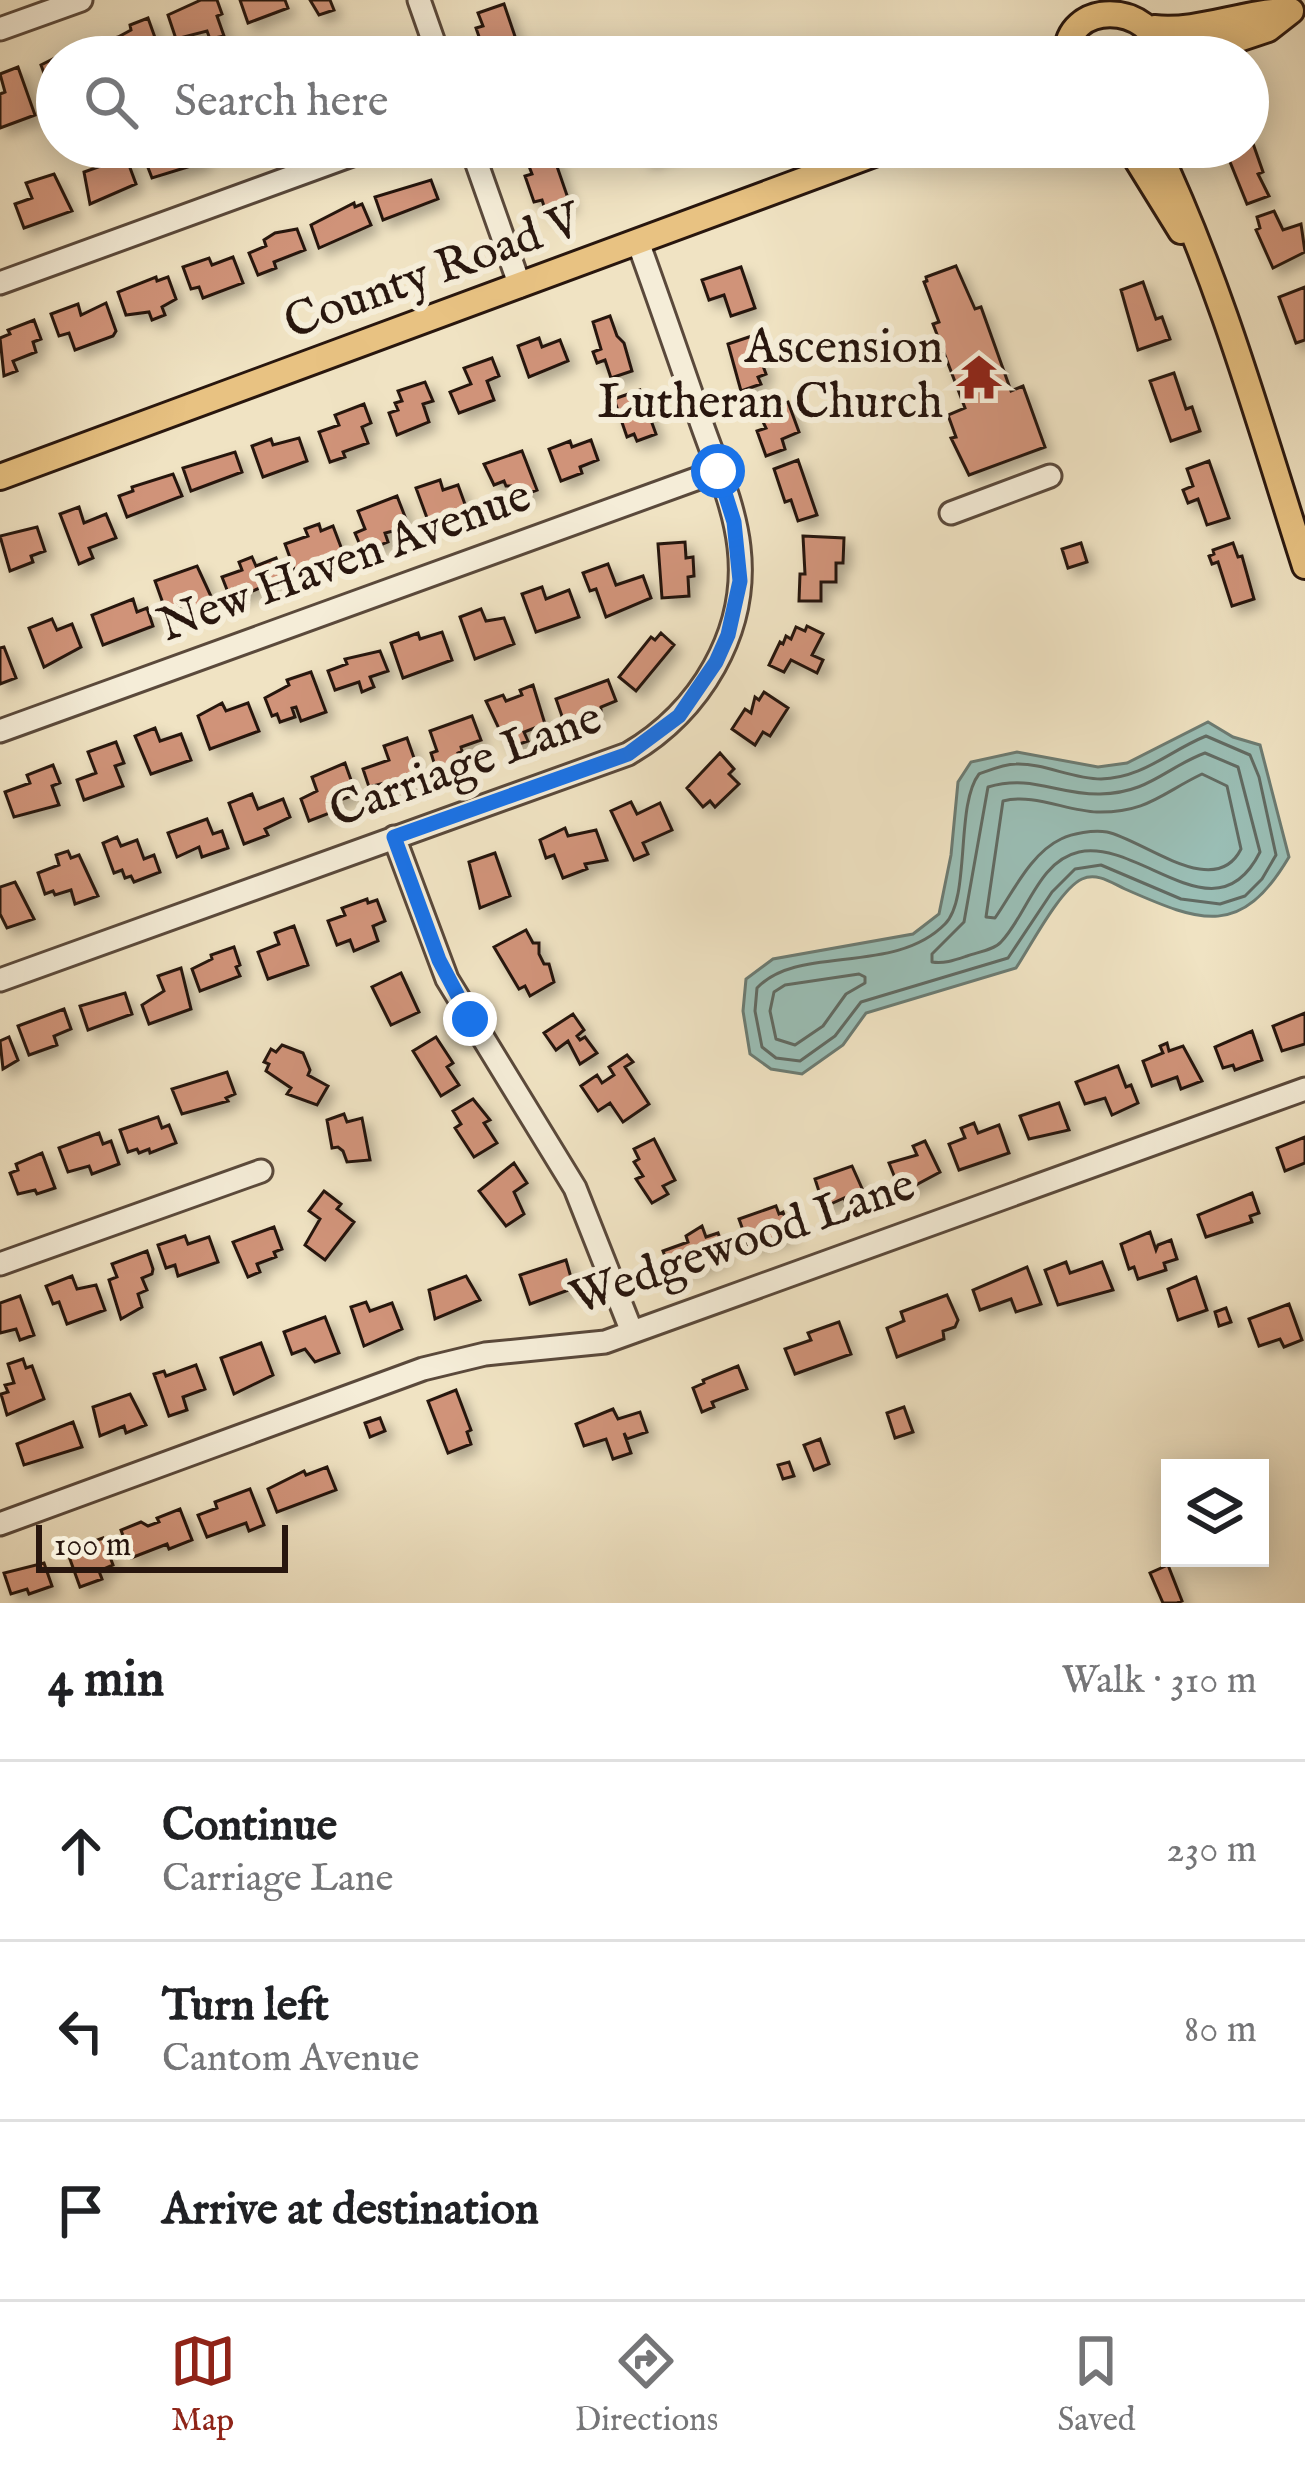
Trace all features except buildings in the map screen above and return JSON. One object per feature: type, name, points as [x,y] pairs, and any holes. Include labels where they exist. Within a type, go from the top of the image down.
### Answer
[{"type":"main road","points":[[1071,36],[1090,8],[1098,12],[1126,6],[1154,28],[1178,30],[1259,11],[1298,8]]},
{"type":"main road","points":[[1247,36],[1268,29],[1298,8]]},
{"type":"main road","points":[[1154,28],[1156,36]]},
{"type":"main road","name":"County Road V","points":[[0,476],[837,168]]},
{"type":"main road","points":[[1142,168],[1222,307]]},
{"type":"main road","points":[[1166,168],[1189,214],[1222,307],[1305,566]]},
{"type":"street","points":[[0,29],[81,0]]},
{"type":"street","points":[[418,0],[431,36]]},
{"type":"street","points":[[0,283],[316,168]]},
{"type":"street","points":[[478,168],[520,286]]},
{"type":"street","name":"Carriage Lane","points":[[0,980],[628,754],[679,716],[716,662],[732,622],[740,581],[734,522],[638,242]]},
{"type":"street","name":"New Haven Avenue","points":[[0,731],[718,471]]},
{"type":"street","points":[[951,513],[1050,476]]},
{"type":"street","points":[[394,837],[447,979],[575,1188],[632,1332]]},
{"type":"street","name":"Wedgewood Lane","points":[[0,1524],[423,1369],[498,1352],[605,1342],[1305,1089]]},
{"type":"street","points":[[0,1264],[261,1171]]},
{"type":"water","points":[[1208,722],[1233,737],[1260,745],[1289,857],[1254,901],[1236,912],[1198,915],[1088,877],[1064,894],[1016,968],[866,1013],[843,1045],[802,1074],[771,1069],[750,1054],[743,1011],[746,979],[773,959],[913,934],[939,914],[958,782],[971,762],[1017,752],[1098,767],[1127,763]]},
{"type":"place","name":"Ascension Lutheran Church","points":[[979,377]]},
{"type":"route","points":[[470,1019],[439,960],[394,837],[628,754],[679,716],[706,682],[736,609],[740,548],[718,471]]}]
